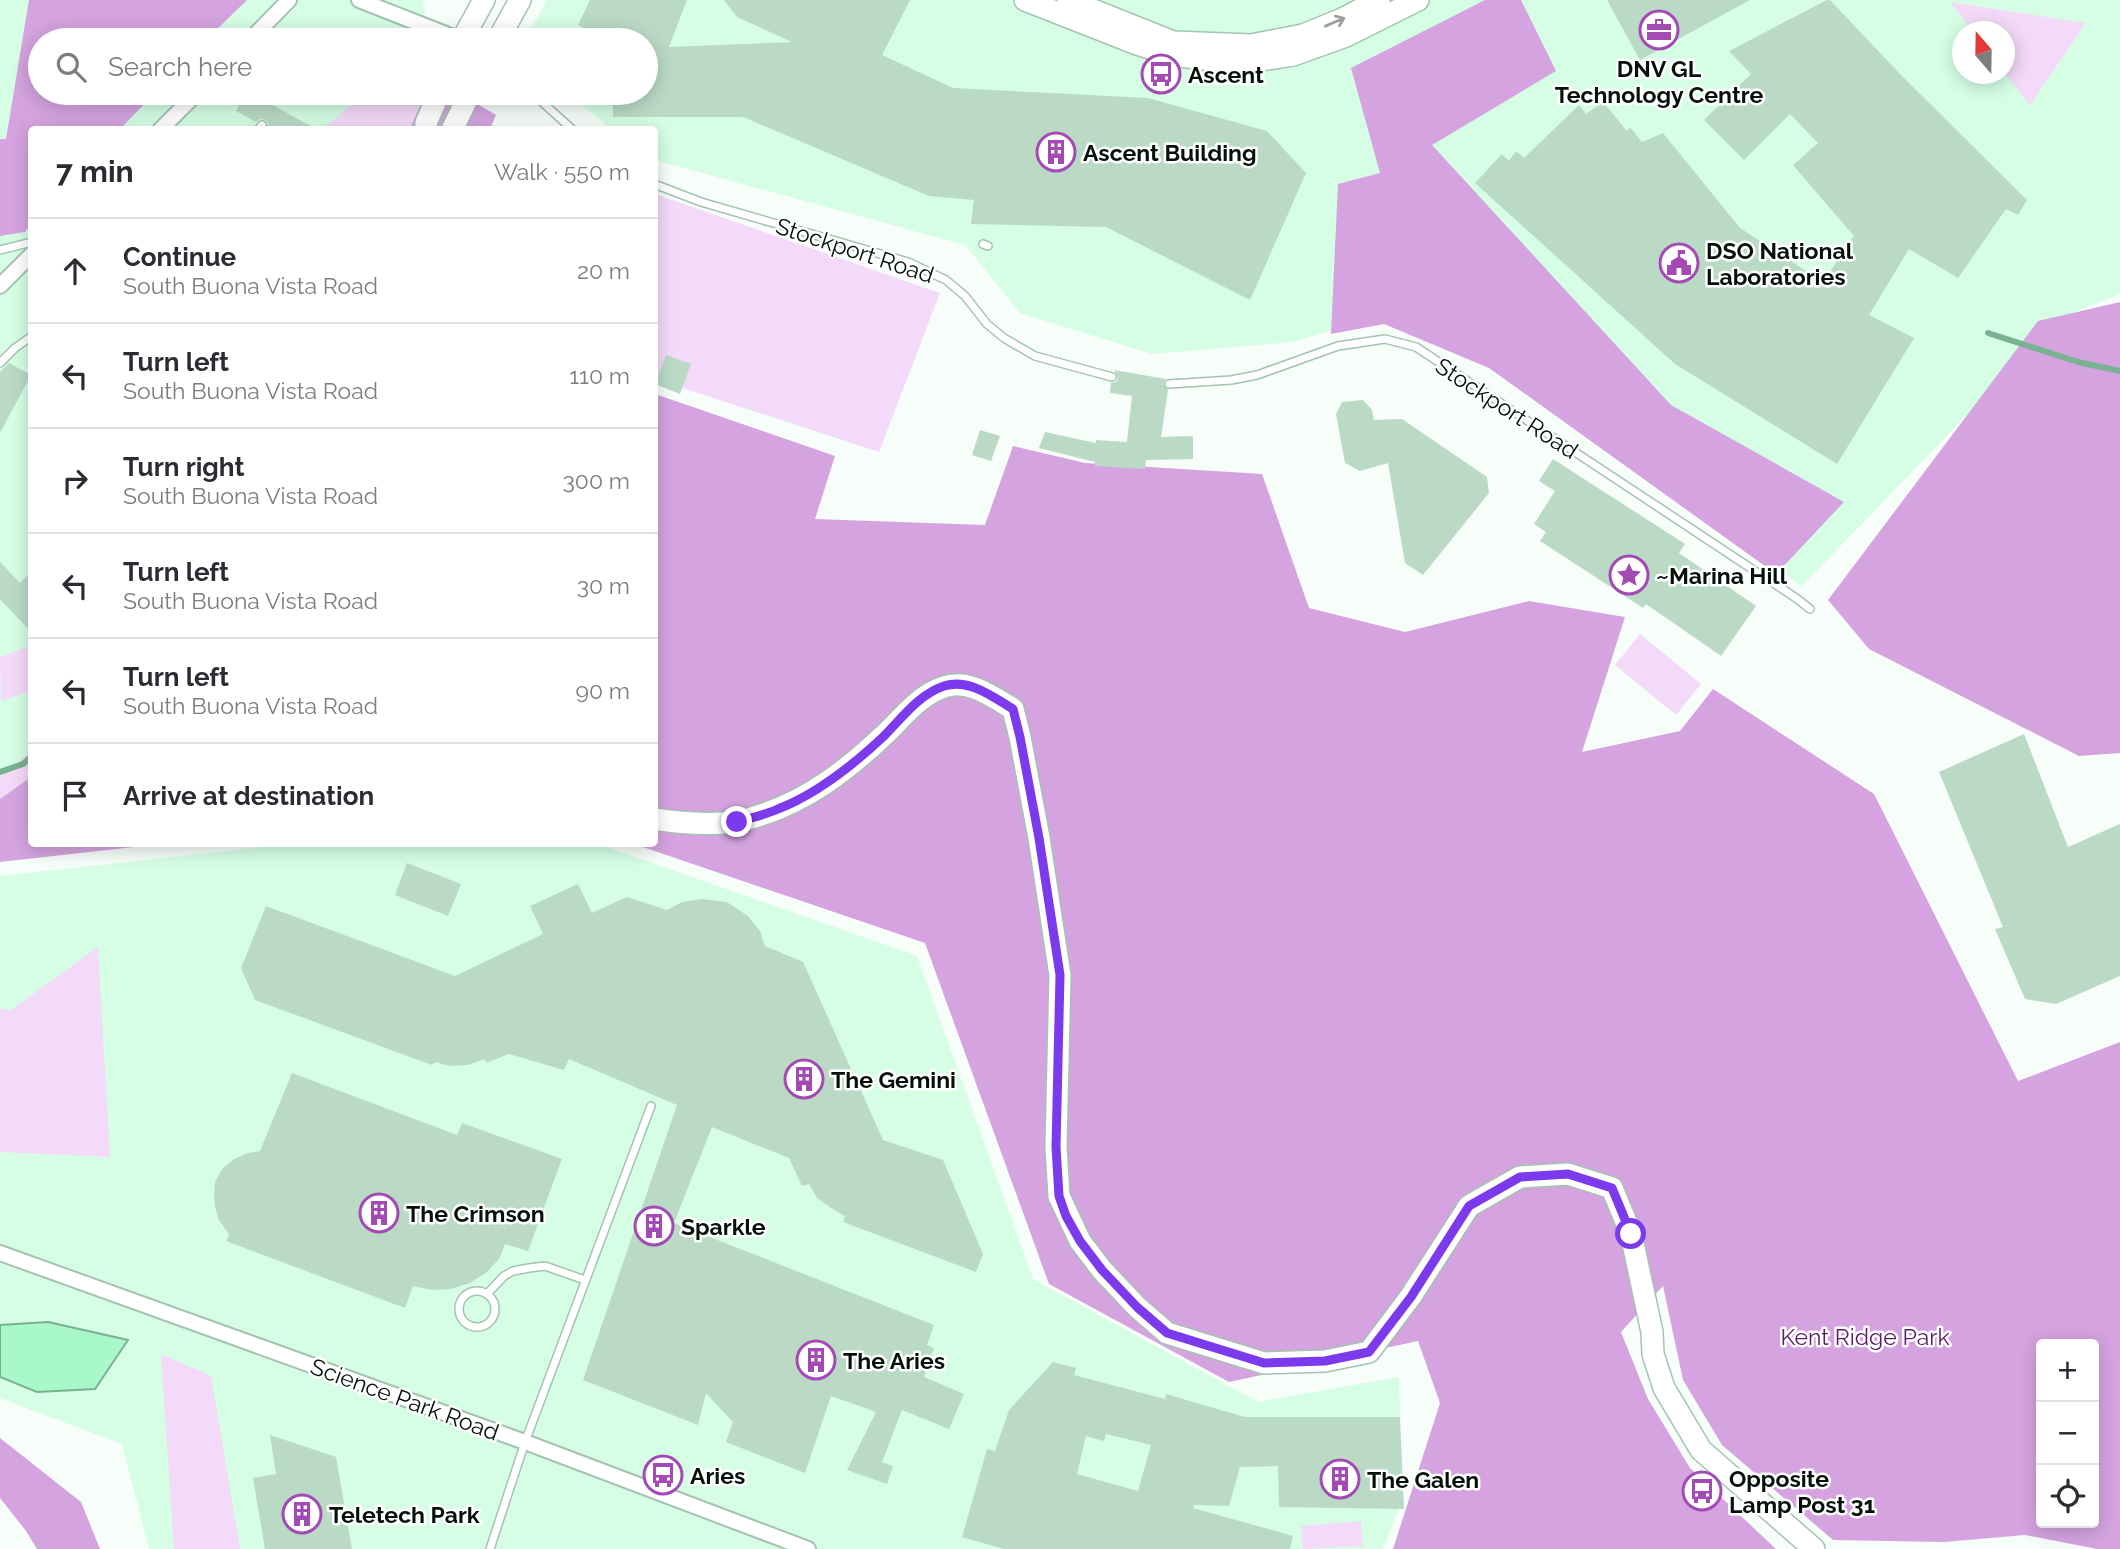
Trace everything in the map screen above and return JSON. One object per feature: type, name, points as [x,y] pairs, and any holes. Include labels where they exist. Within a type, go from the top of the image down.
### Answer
[{"type":"street","points":[[262,28],[289,0]]},
{"type":"street","points":[[359,0],[430,28]]},
{"type":"street","points":[[468,28],[484,0]]},
{"type":"street","points":[[505,28],[520,0]]},
{"type":"street","points":[[1069,0],[1173,42],[1252,53]]},
{"type":"street","points":[[1291,47],[1379,0]]},
{"type":"street","points":[[1032,1],[1137,44],[1172,55],[1212,60],[1346,36],[1418,0]]},
{"type":"street","points":[[164,126],[185,105]]},
{"type":"street","points":[[426,126],[434,105]]},
{"type":"street","points":[[454,126],[464,105]]},
{"type":"street","points":[[0,285],[28,258]]},
{"type":"street","points":[[658,820],[737,822],[779,809],[828,783],[883,736],[913,704],[945,686],[967,685],[1013,709],[1039,838],[1060,975],[1056,1147],[1059,1196],[1066,1216],[1080,1241],[1102,1270],[1137,1307],[1167,1333],[1264,1363],[1325,1361],[1369,1352],[1411,1297],[1469,1206],[1520,1177],[1568,1174],[1612,1188],[1631,1234],[1652,1332],[1653,1354],[1664,1388],[1701,1450],[1814,1549]]},
{"type":"street","name":"Science Park Road","points":[[0,1253],[525,1442],[808,1549]]},
{"type":"lane","points":[[545,105],[569,126]]},
{"type":"lane","name":"Stockport Road","points":[[658,186],[701,202],[908,262],[946,280],[965,296],[987,324],[1034,356],[1112,377]]},
{"type":"lane","points":[[0,250],[28,243]]},
{"type":"lane","points":[[0,363],[28,339]]},
{"type":"lane","name":"Stockport Road","points":[[1168,384],[1231,380],[1257,375],[1338,346],[1385,339],[1416,347],[1796,597],[1810,609]]},
{"type":"lane","points":[[489,1549],[525,1442],[651,1106]]},
{"type":"lane","points":[[486,1294],[503,1276],[529,1268],[545,1266],[585,1280]]},
{"type":"lane","points":[[470,1292],[486,1294],[493,1300],[495,1309],[488,1324],[479,1327],[463,1322],[458,1305],[463,1297],[470,1292]]},
{"type":"shaded area","points":[[0,0],[423,0],[426,28],[28,28],[28,105],[420,105],[410,126],[28,126],[28,780],[0,799]]},
{"type":"shaded area","points":[[547,0],[2120,0],[2120,294],[2060,318],[1802,586],[1453,337],[1383,316],[1292,342],[1152,354],[1020,313],[965,245],[658,161],[658,126],[608,126],[581,105],[658,105],[658,28],[532,28]]},
{"type":"shaded area","points":[[1950,2],[2085,23],[2030,106],[2013,84],[2015,21],[1965,21]]},
{"type":"shaded area","points":[[351,105],[420,105],[410,126],[326,126]]},
{"type":"shaded area","points":[[658,195],[940,293],[879,452],[658,380]]},
{"type":"shaded area","points":[[1640,634],[1701,684],[1676,715],[1615,665]]},
{"type":"shaded area","points":[[28,647],[28,692],[1,701],[0,657]]},
{"type":"shaded area","points":[[28,753],[28,779],[0,799],[0,776]]},
{"type":"shaded area","points":[[264,847],[607,847],[917,956],[1033,1279],[1258,1402],[1399,1377],[1402,1499],[1383,1549],[149,1549],[122,1444],[0,1398],[0,876]]},
{"type":"shaded area","points":[[98,947],[110,1157],[0,1152],[0,1009],[11,1010]]},
{"type":"shaded area","points":[[48,1322],[128,1340],[95,1389],[37,1392],[0,1377],[0,1325]]},
{"type":"shaded area","points":[[161,1354],[211,1376],[240,1549],[174,1549]]},
{"type":"shaded area","points":[[1361,1521],[1363,1546],[1303,1549],[1301,1526]]},
{"type":"green space","points":[[29,0],[247,0],[218,28],[28,28],[28,105],[143,105],[123,126],[28,126],[28,228],[25,232],[0,236],[0,139],[6,139]]},
{"type":"green space","points":[[1485,0],[1521,0],[1556,71],[1432,145],[1671,405],[1844,502],[1776,574],[1489,368],[1384,324],[1331,334],[1338,184],[1380,173],[1351,68]]},
{"type":"green space","points":[[420,105],[479,105],[496,115],[491,126],[411,126]]},
{"type":"green space","points":[[2120,302],[2120,753],[2079,756],[1869,649],[1828,600],[2038,321]]},
{"type":"green space","name":"Kent Ridge Park","points":[[658,395],[835,456],[815,519],[985,525],[1013,446],[1085,463],[1262,474],[1309,608],[1405,632],[1529,601],[1625,617],[1582,752],[1680,731],[1713,689],[1874,794],[2018,1081],[2120,1042],[2120,1549],[2097,1549],[2025,1535],[1944,1542],[1833,1540],[1722,1445],[1683,1380],[1663,1286],[1621,1332],[1648,1399],[1690,1468],[1776,1549],[1393,1549],[1440,1403],[1418,1341],[1229,1382],[1049,1284],[925,943],[643,847],[658,847]]},
{"type":"green space","points":[[28,779],[28,847],[133,847],[0,862],[0,799]]},
{"type":"green space","points":[[0,1438],[81,1502],[100,1549],[37,1549],[0,1498]]},
{"type":"building","name":"Ascent Building","points":[[590,0],[687,0],[669,47],[792,42],[737,17],[724,0],[910,0],[882,55],[953,88],[1148,98],[1267,131],[1306,173],[1250,300],[1106,227],[971,224],[974,200],[929,196],[743,117],[613,117],[613,105],[658,105],[658,28],[584,28],[578,25]]},
{"type":"building","name":"DNV GL Technology Centre","points":[[1607,0],[1750,0],[1640,60]]},
{"type":"building","name":"DSO National Laboratories","points":[[1830,0],[2027,200],[2018,215],[2006,209],[1958,278],[1909,249],[1869,315],[1914,338],[1837,464],[1675,364],[1475,183],[1502,154],[1509,161],[1516,151],[1524,158],[1579,105],[1586,114],[1603,102],[1627,131],[1630,127],[1642,142],[1663,133],[1740,228],[1823,282],[1854,236],[1793,165],[1818,143],[1790,114],[1744,160],[1704,120],[1751,74],[1729,51]]},
{"type":"building","points":[[239,105],[273,105],[311,126],[267,126],[265,120],[256,122],[236,111]]},
{"type":"building","points":[[666,355],[691,364],[680,394],[658,385],[658,376]]},
{"type":"building","points":[[9,363],[28,373],[28,381],[0,433],[0,372]]},
{"type":"building","points":[[1114,370],[1166,379],[1163,384],[1168,390],[1161,437],[1193,436],[1193,459],[1146,460],[1145,469],[1095,466],[1095,462],[1039,448],[1045,432],[1096,443],[1096,440],[1127,442],[1132,396],[1110,393],[1111,383],[1118,378]]},
{"type":"building","points":[[1363,400],[1372,410],[1374,420],[1402,419],[1487,477],[1489,493],[1423,575],[1405,563],[1388,463],[1360,471],[1345,463],[1336,414],[1342,402]]},
{"type":"building","points":[[980,430],[1000,436],[991,461],[972,455]]},
{"type":"building","points":[[1553,459],[1685,544],[1679,553],[1756,606],[1721,656],[1646,604],[1643,608],[1540,541],[1546,532],[1534,524],[1555,491],[1539,481]]},
{"type":"building","points":[[0,562],[20,583],[28,575],[28,629],[0,599]]},
{"type":"building","points":[[2024,734],[2068,847],[2120,824],[2120,976],[2056,1004],[2025,999],[1995,929],[2003,927],[1939,772]]},
{"type":"building","points":[[407,863],[461,884],[448,916],[395,895]]},
{"type":"building","points":[[578,884],[592,913],[627,897],[667,910],[682,902],[702,899],[727,902],[748,916],[760,931],[765,946],[803,962],[883,1140],[943,1160],[983,1254],[976,1272],[843,1222],[845,1216],[817,1198],[809,1184],[802,1186],[789,1158],[712,1127],[674,1223],[934,1325],[927,1345],[934,1348],[924,1377],[964,1394],[949,1429],[902,1410],[882,1462],[893,1466],[887,1484],[847,1470],[876,1412],[831,1396],[805,1473],[726,1442],[733,1422],[706,1393],[698,1425],[583,1380],[677,1105],[569,1059],[564,1070],[509,1054],[486,1063],[485,1059],[468,1065],[450,1066],[435,1062],[432,1065],[255,1000],[241,968],[266,906],[455,976],[543,934],[530,906]]},
{"type":"building","name":"The Crimson","points":[[292,1073],[457,1135],[462,1123],[562,1159],[528,1251],[505,1244],[499,1259],[487,1272],[470,1283],[451,1289],[432,1290],[413,1286],[405,1308],[226,1241],[229,1234],[219,1220],[215,1207],[215,1182],[222,1169],[234,1159],[260,1151]]},
{"type":"building","name":"The Galen","points":[[1053,1362],[1076,1368],[1074,1375],[1165,1399],[1166,1394],[1245,1417],[1400,1417],[1404,1509],[1279,1507],[1278,1466],[1240,1467],[1229,1506],[1194,1505],[1193,1508],[1293,1536],[1290,1549],[1004,1549],[962,1537],[987,1449],[995,1451],[1009,1410]],"holes":[[[1106,1434],[1151,1445],[1138,1491],[1077,1474],[1086,1436],[1104,1441]]]},
{"type":"building","name":"Teletech Park","points":[[270,1435],[336,1457],[352,1549],[265,1549],[253,1478],[276,1474]]},
{"type":"waterway","points":[[1988,333],[2078,362],[2120,371]]},
{"type":"waterway","points":[[0,772],[28,760]]},
{"type":"place","name":"DNV GL Technology Centre","points":[[1659,30]]},
{"type":"place","name":"Ascent","points":[[1161,74]]},
{"type":"place","name":"Ascent Building","points":[[1056,152]]},
{"type":"place","name":"DSO National Laboratories","points":[[1679,263]]},
{"type":"place","name":"~Marina Hill","points":[[1629,575]]},
{"type":"place","name":"The Gemini","points":[[804,1079]]},
{"type":"place","name":"The Crimson","points":[[379,1213]]},
{"type":"place","name":"Sparkle","points":[[654,1226]]},
{"type":"place","name":"The Aries","points":[[816,1360]]},
{"type":"place","name":"Aries","points":[[663,1475]]},
{"type":"place","name":"The Galen","points":[[1340,1479]]},
{"type":"place","name":"Opposite Lamp Post 31","points":[[1702,1491]]},
{"type":"place","name":"Teletech Park","points":[[302,1514]]},
{"type":"route","points":[[737,822],[779,809],[828,783],[883,736],[913,704],[945,686],[967,685],[1013,709],[1039,838],[1060,975],[1056,1147],[1059,1196],[1066,1216],[1080,1241],[1102,1270],[1137,1307],[1167,1333],[1264,1363],[1325,1361],[1369,1352],[1411,1297],[1469,1206],[1520,1177],[1568,1174],[1612,1188],[1631,1234]]}]
